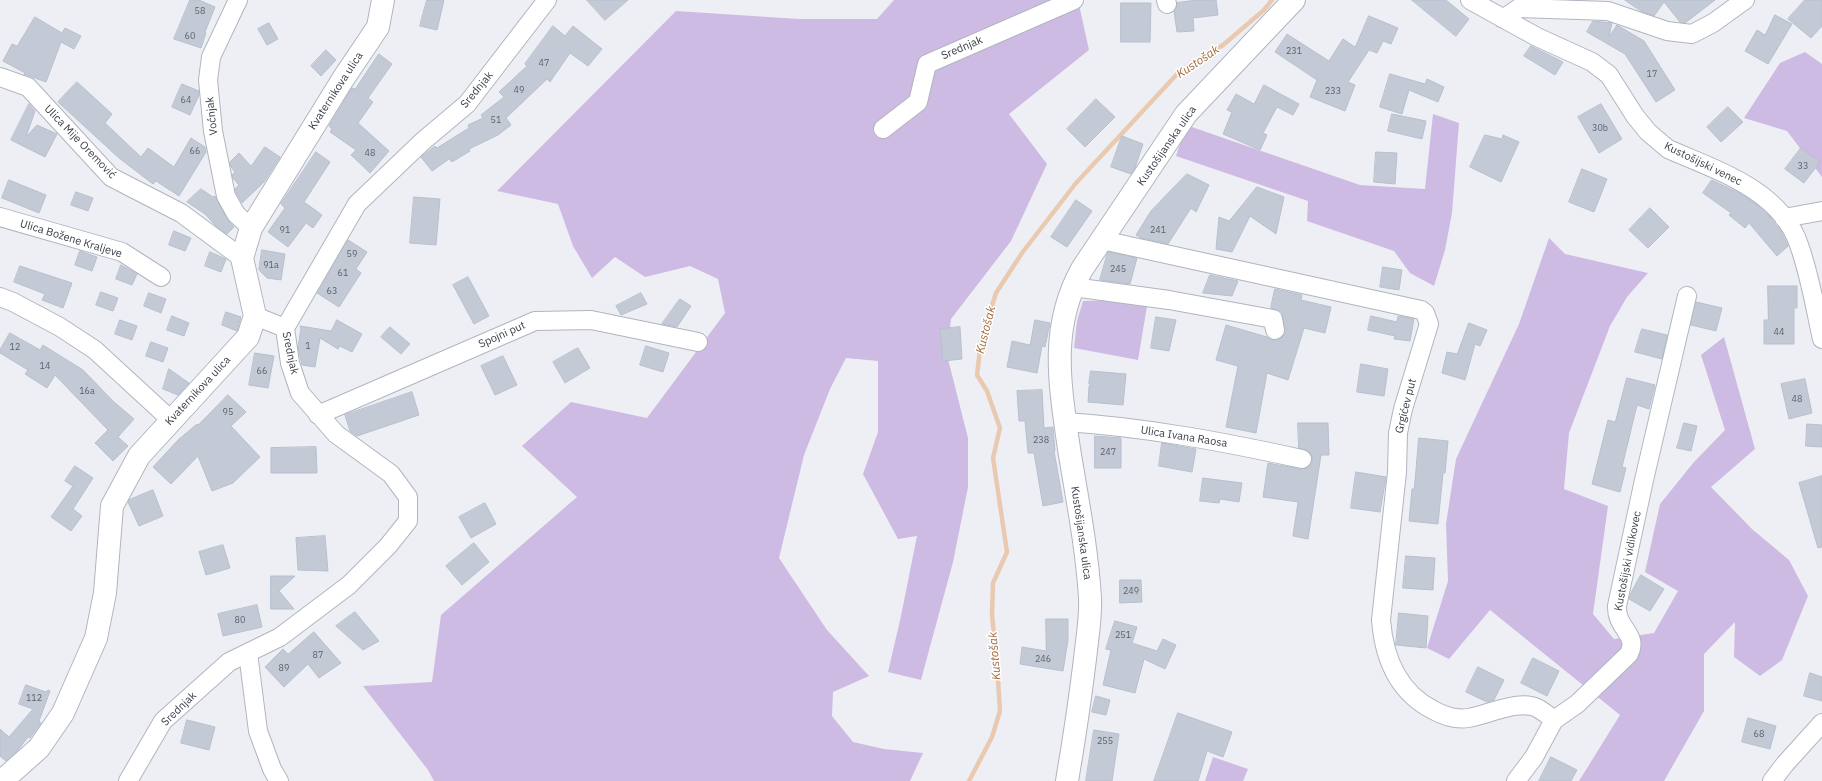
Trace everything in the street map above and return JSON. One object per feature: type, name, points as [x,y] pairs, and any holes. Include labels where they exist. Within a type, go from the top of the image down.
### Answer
[{"type":"street","name":"Voćnjak","points":[[238,0],[212,57],[208,80],[213,131],[226,196],[236,214],[251,228]]},
{"type":"street","name":"Kvaternikova ulica","points":[[2,781],[39,748],[63,713],[96,638],[105,593],[112,506],[139,456],[248,337],[255,316],[242,258],[251,228],[343,79],[378,27],[383,0]]},
{"type":"street","name":"Srednjak","points":[[128,781],[163,722],[230,662],[280,637],[349,586],[388,546],[408,521],[408,497],[391,474],[336,434],[300,393],[290,363],[284,328],[357,204],[423,141],[467,104],[547,0]]},
{"type":"street","name":"Srednjak","points":[[883,128],[918,102],[927,64],[1074,0]]},
{"type":"street","name":"Kustošijanska ulica","points":[[1066,781],[1077,725],[1090,600],[1087,567],[1060,388],[1059,342],[1065,308],[1082,269],[1186,114],[1294,0]]},
{"type":"street","name":"Kustošijski venec","points":[[1470,0],[1503,19],[1592,62],[1610,75],[1635,116],[1648,132],[1661,144],[1668,149],[1740,181],[1769,201],[1784,218],[1799,244],[1822,339]]},
{"type":"street","points":[[1503,19],[1519,8],[1608,11],[1667,31],[1692,34],[1713,23],[1745,0]]},
{"type":"street","name":"Ulica Mije Oremović","points":[[0,77],[28,87],[111,177],[181,213],[242,258]]},
{"type":"street","points":[[1784,218],[1822,211]]},
{"type":"street","name":"Ulica Božene Kraljeve","points":[[0,217],[122,252],[161,277]]},
{"type":"street","name":"Grgićev put","points":[[1102,240],[1421,310],[1426,313],[1429,324],[1403,409],[1398,433],[1397,472],[1380,620],[1382,641],[1386,654],[1393,671],[1405,688],[1424,706],[1438,713],[1458,718],[1468,718],[1520,705],[1539,708],[1554,720]]},
{"type":"street","points":[[1073,287],[1169,300],[1273,319],[1275,330]]},
{"type":"street","name":"Kustošijski vidikovec","points":[[1516,781],[1534,757],[1554,720],[1577,704],[1629,654],[1632,647],[1631,640],[1619,622],[1617,606],[1644,480],[1687,296]]},
{"type":"street","points":[[0,297],[13,302],[60,327],[95,350],[171,420]]},
{"type":"street","points":[[255,316],[284,328]]},
{"type":"street","name":"Spojni put","points":[[318,414],[535,321],[591,320],[698,342]]},
{"type":"street","name":"Ulica Ivana Raosa","points":[[1065,422],[1144,430],[1259,449],[1302,459]]},
{"type":"street","points":[[248,653],[258,731],[278,781]]},
{"type":"street","points":[[1772,781],[1785,764],[1822,723]]},
{"type":"shaded area","points":[[894,0],[1078,0],[1089,50],[1009,114],[1047,164],[1011,241],[951,319],[947,355],[968,438],[968,487],[953,562],[921,680],[888,672],[917,536],[898,539],[863,474],[878,432],[878,361],[846,358],[830,389],[804,455],[779,558],[827,630],[869,676],[833,692],[832,716],[853,742],[884,749],[923,753],[910,781],[434,781],[428,770],[363,686],[432,682],[441,615],[577,497],[522,446],[571,402],[647,418],[725,313],[718,279],[690,266],[645,277],[615,257],[592,278],[573,246],[558,204],[497,191],[676,11],[799,19],[877,19]]},
{"type":"shaded area","points":[[1805,52],[1822,64],[1822,177],[1787,131],[1744,118],[1780,63]]},
{"type":"shaded area","points":[[1433,114],[1459,123],[1452,213],[1445,250],[1434,286],[1410,273],[1394,251],[1307,221],[1308,201],[1176,156],[1186,125],[1360,185],[1425,189]]},
{"type":"shaded area","points":[[1549,238],[1565,254],[1648,273],[1627,297],[1610,326],[1569,433],[1564,489],[1608,506],[1593,614],[1614,639],[1654,633],[1678,591],[1645,572],[1660,504],[1694,462],[1725,430],[1701,355],[1724,337],[1755,449],[1711,487],[1752,529],[1789,560],[1808,596],[1782,660],[1760,676],[1734,657],[1735,622],[1704,654],[1704,711],[1664,781],[1579,781],[1620,715],[1490,610],[1449,659],[1427,648],[1448,581],[1446,524],[1456,459],[1519,324]]},
{"type":"shaded area","points":[[1115,300],[1147,306],[1138,360],[1074,348],[1077,321],[1083,301]]},
{"type":"shaded area","points":[[1213,757],[1248,769],[1243,781],[1205,781]]},
{"type":"building","points":[[190,0],[199,0],[215,7],[205,32],[206,33],[201,48],[174,39]]},
{"type":"building","points":[[427,0],[444,0],[437,30],[420,26]]},
{"type":"building","points":[[587,0],[628,0],[605,20]]},
{"type":"building","points":[[1197,0],[1216,0],[1218,15],[1193,18],[1194,31],[1177,32],[1174,11],[1177,3]]},
{"type":"building","points":[[1412,0],[1446,0],[1469,19],[1456,36]]},
{"type":"building","points":[[1625,0],[1715,0],[1685,23],[1680,22],[1664,2],[1654,16],[1641,11]]},
{"type":"building","points":[[1805,0],[1822,0],[1822,26],[1811,38],[1788,19]]},
{"type":"building","points":[[1121,3],[1151,3],[1150,42],[1121,42]]},
{"type":"building","points":[[1775,15],[1792,24],[1768,64],[1745,51],[1757,30],[1765,35]]},
{"type":"building","points":[[1369,16],[1398,28],[1391,44],[1383,41],[1377,53],[1369,50],[1348,82],[1355,85],[1345,111],[1310,97],[1317,80],[1275,52],[1287,34],[1329,61],[1343,39],[1355,47]]},
{"type":"building","points":[[35,17],[62,33],[65,28],[81,36],[74,49],[61,42],[46,82],[24,74],[25,73],[3,61],[12,44],[17,46]]},
{"type":"building","points":[[1593,21],[1612,23],[1609,37],[1617,25],[1644,41],[1675,90],[1656,102],[1625,54],[1587,32]]},
{"type":"building","points":[[269,23],[278,39],[267,45],[258,29]]},
{"type":"building","points":[[553,26],[565,36],[573,26],[602,49],[588,66],[570,53],[550,82],[547,79],[506,118],[511,125],[498,135],[469,149],[470,151],[452,162],[449,159],[432,171],[421,157],[435,146],[437,148],[469,128],[468,125],[483,118],[481,115],[504,97],[499,92],[527,66],[525,64]]},
{"type":"building","points":[[1531,46],[1563,62],[1555,75],[1524,56]]},
{"type":"building","points":[[326,50],[336,60],[321,76],[311,66]]},
{"type":"building","points":[[379,54],[392,64],[368,98],[373,102],[358,123],[389,151],[370,173],[351,155],[356,150],[330,132],[332,129],[329,126],[352,88],[355,89]]},
{"type":"building","points":[[1390,74],[1425,84],[1427,79],[1444,87],[1438,102],[1409,90],[1402,114],[1380,107]]},
{"type":"building","points":[[77,82],[112,114],[105,123],[141,157],[148,148],[174,167],[191,138],[205,147],[206,152],[179,196],[156,181],[153,184],[119,158],[58,102]]},
{"type":"building","points":[[182,84],[199,91],[199,95],[190,115],[172,107]]},
{"type":"building","points":[[1264,85],[1299,104],[1293,115],[1277,107],[1263,133],[1267,135],[1260,150],[1223,134],[1232,112],[1227,110],[1236,94],[1254,104]]},
{"type":"building","points":[[1096,99],[1115,117],[1085,147],[1067,129]]},
{"type":"building","points":[[29,104],[35,111],[26,137],[37,125],[57,134],[45,157],[11,140]]},
{"type":"building","points":[[1601,104],[1622,139],[1599,153],[1578,117]]},
{"type":"building","points":[[1728,107],[1743,122],[1721,142],[1707,127]]},
{"type":"building","points":[[1392,114],[1426,121],[1422,139],[1388,131]]},
{"type":"building","points":[[1485,135],[1502,139],[1503,135],[1519,142],[1501,182],[1470,167]]},
{"type":"building","points":[[1122,136],[1143,144],[1135,168],[1131,174],[1111,167]]},
{"type":"building","points":[[265,147],[280,157],[264,182],[242,203],[235,189],[239,185],[233,178],[232,175],[235,172],[231,167],[230,162],[239,153],[251,166]]},
{"type":"building","points":[[1801,148],[1820,162],[1804,183],[1785,169]]},
{"type":"building","points":[[316,152],[330,162],[304,202],[322,215],[313,228],[306,223],[288,247],[268,232],[285,208],[281,204]]},
{"type":"building","points":[[1376,152],[1397,153],[1395,184],[1374,182]]},
{"type":"building","points":[[1582,169],[1607,179],[1594,212],[1569,202]]},
{"type":"building","points":[[1187,174],[1209,185],[1196,212],[1191,208],[1168,244],[1141,238],[1136,235],[1151,211]]},
{"type":"building","points":[[9,180],[46,195],[39,213],[2,198]]},
{"type":"building","points":[[1712,180],[1739,193],[1756,204],[1770,217],[1781,231],[1788,246],[1777,256],[1749,223],[1745,228],[1729,215],[1731,213],[1703,193]]},
{"type":"building","points":[[1257,187],[1284,197],[1276,234],[1250,216],[1232,252],[1216,249],[1219,217],[1229,221]]},
{"type":"building","points":[[201,189],[213,197],[215,196],[227,219],[234,227],[227,234],[216,226],[205,214],[187,202]]},
{"type":"building","points":[[76,192],[93,198],[88,211],[71,205]]},
{"type":"building","points":[[414,197],[440,199],[436,245],[410,243]]},
{"type":"building","points":[[1076,200],[1092,211],[1067,247],[1051,237]]},
{"type":"building","points":[[1650,208],[1669,227],[1648,248],[1629,230]]},
{"type":"building","points":[[174,231],[191,238],[185,251],[169,245]]},
{"type":"building","points":[[348,240],[367,252],[356,269],[361,273],[339,307],[317,293]]},
{"type":"building","points":[[262,250],[285,254],[281,280],[267,278],[259,270]]},
{"type":"building","points":[[80,251],[97,257],[92,271],[75,265]]},
{"type":"building","points":[[210,252],[226,259],[221,272],[205,266]]},
{"type":"building","points":[[1108,252],[1137,258],[1130,284],[1100,280]]},
{"type":"building","points":[[121,265],[137,274],[132,285],[116,279]]},
{"type":"building","points":[[20,266],[72,283],[63,308],[42,300],[45,294],[14,282]]},
{"type":"building","points":[[1383,267],[1402,270],[1399,290],[1380,287]]},
{"type":"building","points":[[1210,275],[1238,281],[1232,296],[1203,293]]},
{"type":"building","points":[[468,277],[489,316],[474,324],[453,285]]},
{"type":"building","points":[[1768,286],[1797,286],[1797,308],[1794,308],[1794,344],[1764,344],[1764,320],[1768,320]]},
{"type":"building","points":[[1275,289],[1302,295],[1301,300],[1331,307],[1325,333],[1304,328],[1288,380],[1267,373],[1256,433],[1226,427],[1238,366],[1216,360],[1226,325],[1267,337],[1272,340],[1281,338],[1285,334],[1282,312],[1271,308]]},
{"type":"building","points":[[101,292],[118,298],[113,311],[96,305]]},
{"type":"building","points":[[149,293],[166,299],[161,313],[144,306]]},
{"type":"building","points":[[641,293],[647,304],[621,315],[616,306]]},
{"type":"building","points":[[680,299],[691,306],[677,327],[662,324]]},
{"type":"building","points":[[1696,302],[1722,308],[1716,331],[1691,325]]},
{"type":"building","points":[[226,312],[241,317],[237,331],[222,325]]},
{"type":"building","points":[[172,316],[189,323],[184,336],[167,330]]},
{"type":"building","points":[[1371,316],[1397,322],[1398,316],[1414,319],[1410,341],[1394,339],[1395,336],[1368,330]]},
{"type":"building","points":[[1156,317],[1176,320],[1169,351],[1151,348]]},
{"type":"building","points":[[120,320],[137,326],[132,340],[115,334]]},
{"type":"building","points":[[337,320],[362,334],[352,352],[340,346],[338,349],[320,338],[315,367],[302,365],[298,347],[300,326],[331,331]]},
{"type":"building","points":[[1035,320],[1050,323],[1045,347],[1042,346],[1037,373],[1007,367],[1012,341],[1030,345]]},
{"type":"building","points":[[1469,323],[1487,330],[1480,346],[1475,344],[1465,380],[1442,373],[1447,352],[1457,354]]},
{"type":"building","points":[[390,327],[410,344],[401,354],[381,337]]},
{"type":"building","points":[[960,327],[962,359],[943,361],[940,329]]},
{"type":"building","points":[[1642,329],[1667,335],[1662,359],[1635,352]]},
{"type":"building","points":[[10,333],[40,350],[43,345],[83,370],[114,402],[134,419],[118,437],[128,446],[113,461],[95,443],[108,430],[55,375],[47,388],[25,374],[28,370],[0,353],[0,350]]},
{"type":"building","points":[[151,342],[168,348],[163,362],[146,356]]},
{"type":"building","points":[[646,346],[669,353],[663,372],[640,365]]},
{"type":"building","points":[[578,348],[590,368],[565,383],[553,362]]},
{"type":"building","points":[[255,353],[274,356],[268,388],[249,385]]},
{"type":"building","points":[[503,356],[517,385],[495,395],[481,366]]},
{"type":"building","points":[[1361,364],[1388,369],[1384,396],[1357,392]]},
{"type":"building","points":[[169,369],[189,383],[178,395],[163,389]]},
{"type":"building","points":[[1091,371],[1126,374],[1123,405],[1088,402],[1089,386],[1093,386],[1089,384]]},
{"type":"building","points":[[1627,378],[1655,385],[1649,409],[1637,405],[1622,467],[1626,468],[1620,492],[1592,484],[1608,420],[1615,422]]},
{"type":"building","points":[[1805,379],[1812,413],[1789,419],[1781,384]]},
{"type":"building","points":[[1042,390],[1044,428],[1053,427],[1054,451],[1063,502],[1043,506],[1034,453],[1028,453],[1025,421],[1019,421],[1017,391]]},
{"type":"building","points":[[412,392],[419,415],[357,436],[350,431],[345,415]]},
{"type":"building","points":[[228,395],[246,412],[231,426],[260,457],[233,483],[212,491],[198,456],[171,484],[153,467],[178,440],[197,424],[198,425]]},
{"type":"building","points":[[1298,423],[1328,423],[1329,455],[1321,455],[1308,539],[1293,536],[1298,502],[1263,497],[1268,463],[1300,469],[1310,466],[1312,462],[1312,456],[1309,452],[1299,448]]},
{"type":"building","points":[[1684,423],[1697,426],[1691,451],[1677,448]]},
{"type":"building","points":[[1807,424],[1822,425],[1822,447],[1806,446]]},
{"type":"building","points":[[1095,436],[1121,438],[1121,468],[1095,468]]},
{"type":"building","points":[[1419,438],[1448,441],[1438,524],[1409,521]]},
{"type":"building","points":[[1162,443],[1196,449],[1192,472],[1159,466]]},
{"type":"building","points":[[316,447],[317,473],[271,473],[271,448]]},
{"type":"building","points":[[75,466],[93,478],[73,509],[82,516],[71,531],[51,517],[73,486],[65,481]]},
{"type":"building","points":[[1356,472],[1386,477],[1380,512],[1351,508]]},
{"type":"building","points":[[1822,476],[1822,547],[1818,548],[1799,483]]},
{"type":"building","points":[[1203,478],[1242,483],[1239,502],[1220,499],[1219,503],[1200,501]]},
{"type":"building","points":[[153,490],[163,516],[139,526],[128,502],[129,500]]},
{"type":"building","points":[[485,503],[496,524],[471,538],[459,517]]},
{"type":"building","points":[[325,536],[328,571],[298,570],[296,538]]},
{"type":"building","points":[[474,543],[489,562],[462,585],[446,566]]},
{"type":"building","points":[[223,545],[230,568],[206,575],[199,552]]},
{"type":"building","points":[[1406,556],[1435,558],[1433,590],[1403,588]]},
{"type":"building","points":[[1641,575],[1664,589],[1650,611],[1629,599]]},
{"type":"building","points":[[271,576],[295,576],[279,591],[294,609],[271,609]]},
{"type":"building","points":[[1120,580],[1141,580],[1142,602],[1120,603]]},
{"type":"building","points":[[257,605],[262,627],[223,636],[218,614]]},
{"type":"building","points":[[355,612],[379,641],[363,650],[336,626]]},
{"type":"building","points":[[1399,613],[1428,616],[1426,648],[1396,645]]},
{"type":"building","points":[[1046,619],[1068,619],[1068,640],[1063,671],[1020,664],[1022,647],[1046,651]]},
{"type":"building","points":[[1115,621],[1137,627],[1132,643],[1157,651],[1163,639],[1176,645],[1165,669],[1144,659],[1135,693],[1103,685],[1111,650],[1106,649]]},
{"type":"building","points":[[314,632],[341,663],[319,678],[308,664],[284,687],[265,667],[283,649],[288,654]]},
{"type":"building","points":[[1533,658],[1559,671],[1547,696],[1521,683]]},
{"type":"building","points":[[1478,667],[1504,680],[1494,700],[1487,702],[1466,692]]},
{"type":"building","points":[[1810,673],[1822,677],[1822,701],[1804,696]]},
{"type":"building","points":[[26,685],[46,692],[48,690],[50,691],[39,721],[41,723],[30,738],[28,737],[18,750],[6,761],[0,756],[0,729],[9,737],[33,709],[19,704]]},
{"type":"building","points":[[1096,696],[1110,700],[1106,715],[1092,712]]},
{"type":"building","points":[[1178,713],[1232,732],[1223,757],[1207,751],[1198,781],[1154,781]]},
{"type":"building","points":[[1748,718],[1776,726],[1770,749],[1742,742]]},
{"type":"building","points":[[187,720],[215,727],[209,750],[181,743]]},
{"type":"building","points":[[1094,730],[1119,734],[1112,781],[1086,781]]},
{"type":"building","points":[[1551,757],[1577,770],[1571,781],[1539,781]]},
{"type":"waterway","name":"Kustošak","points":[[969,781],[992,737],[1000,711],[992,615],[993,583],[1007,552],[993,458],[1000,428],[987,391],[977,375],[981,341],[996,293],[1022,253],[1076,183],[1179,72],[1223,45],[1264,10],[1272,0]]}]
